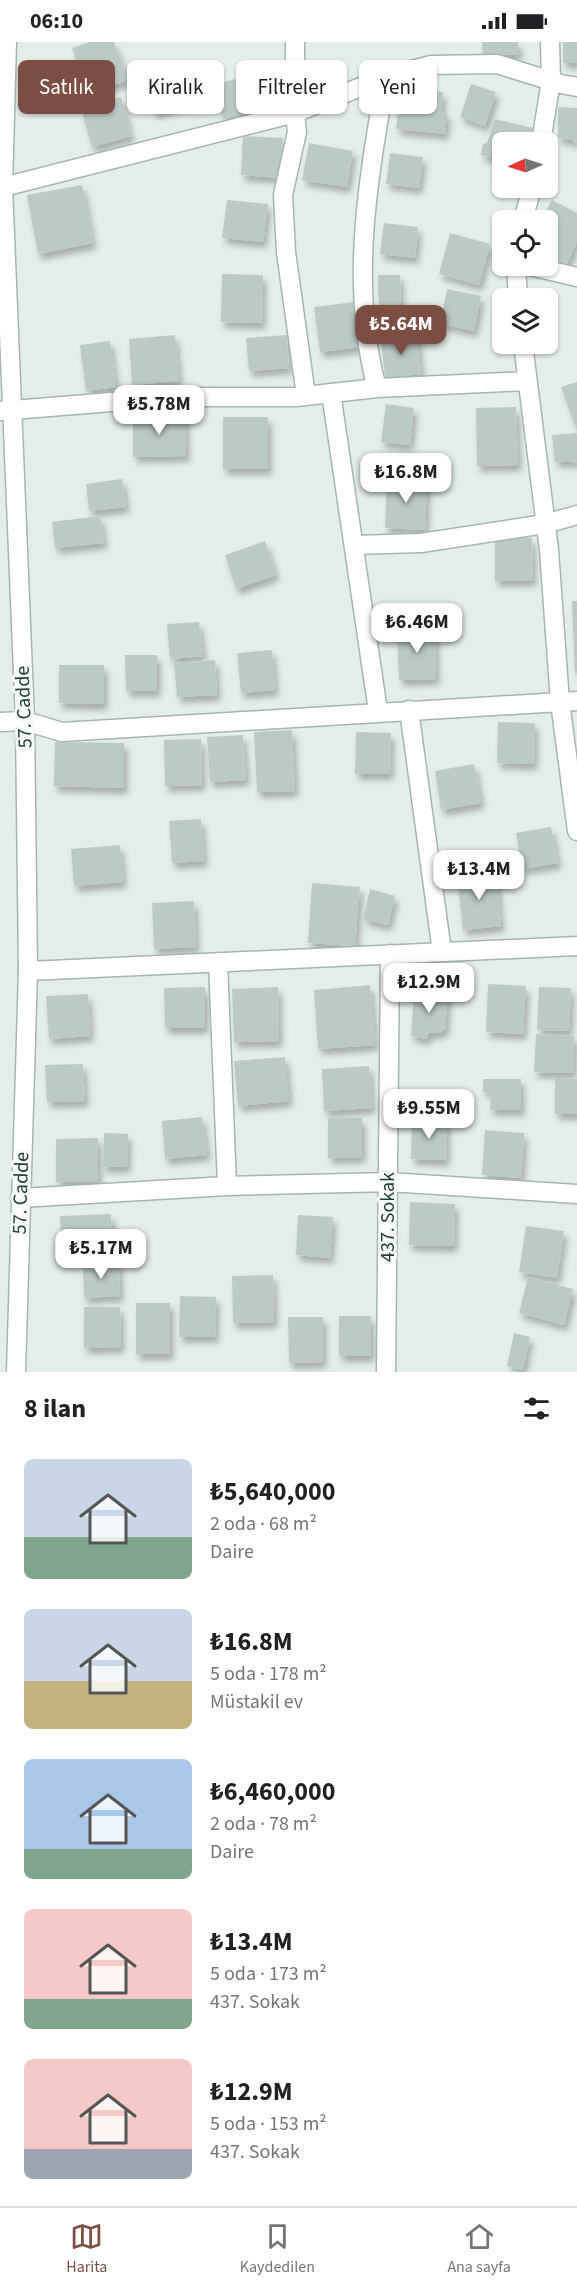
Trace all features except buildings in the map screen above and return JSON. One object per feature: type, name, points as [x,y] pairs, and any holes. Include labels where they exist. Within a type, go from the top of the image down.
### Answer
[{"type":"street","name":"57. Cadde","points":[[7,42],[3,187],[6,410],[25,721],[28,971],[16,1372]]},
{"type":"street","points":[[295,42],[295,60]]},
{"type":"street","points":[[542,132],[550,81],[550,42]]},
{"type":"street","points":[[437,64],[496,64],[577,87]]},
{"type":"street","points":[[3,187],[291,114]]},
{"type":"street","points":[[295,114],[297,132],[283,195],[286,252],[306,396]]},
{"type":"street","points":[[377,388],[368,355],[362,266],[370,167],[379,114]]},
{"type":"street","points":[[558,273],[577,278]]},
{"type":"street","points":[[524,354],[569,701],[577,831]]},
{"type":"street","points":[[6,410],[173,397],[306,396],[377,388],[527,381]]},
{"type":"street","points":[[331,393],[378,711]]},
{"type":"street","points":[[354,545],[420,543],[545,524],[577,515]]},
{"type":"street","points":[[0,722],[25,721],[62,732],[569,701]]},
{"type":"street","points":[[409,710],[442,952]]},
{"type":"street","points":[[28,971],[577,946]]},
{"type":"street","name":"437. Sokak","points":[[386,1372],[390,954]]},
{"type":"street","points":[[218,962],[227,1186]]},
{"type":"street","points":[[20,1198],[227,1186],[389,1182],[577,1194]]},
{"type":"street","points":[[16,1372],[22,1372]]}]
